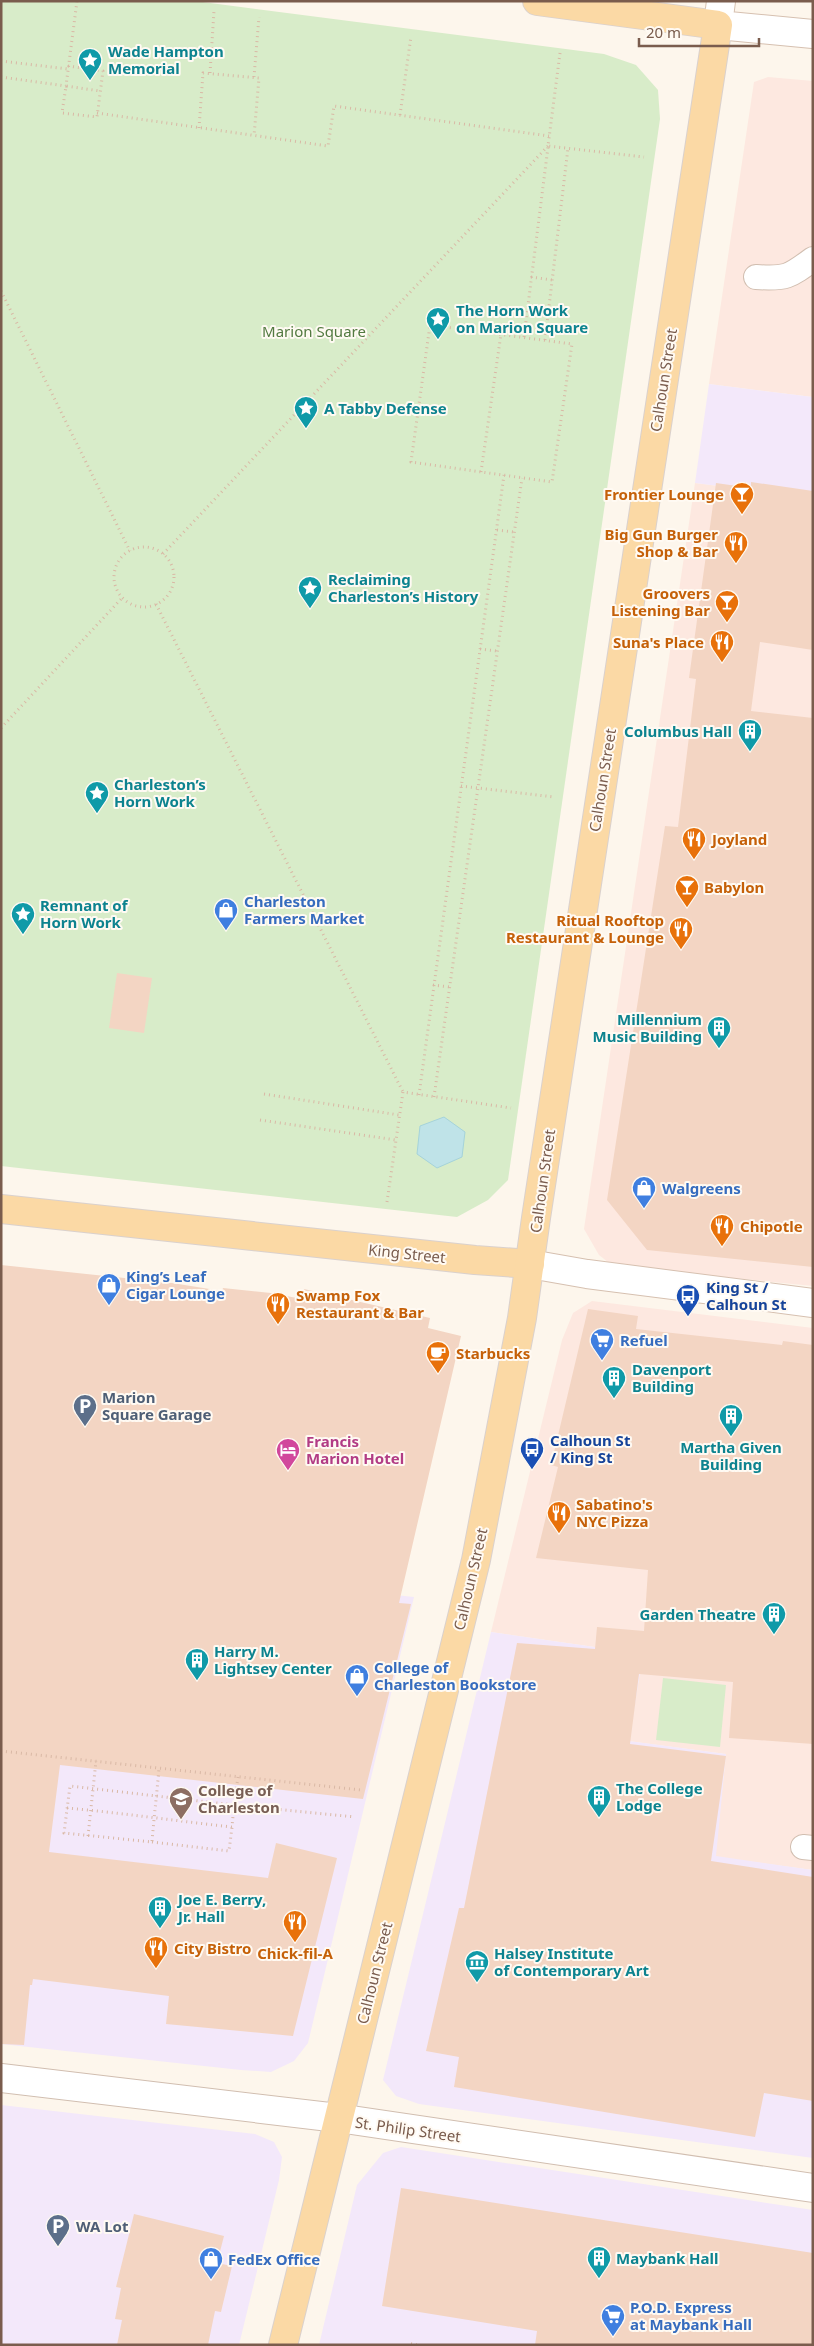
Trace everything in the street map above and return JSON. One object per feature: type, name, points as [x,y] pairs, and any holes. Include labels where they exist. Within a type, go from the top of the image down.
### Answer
[{"type":"main road","points":[[537,1],[720,13]]},
{"type":"main road","name":"Calhoun Street","points":[[283,2345],[476,1560],[522,1318],[720,13]]},
{"type":"main road","name":"King Street","points":[[1,1209],[465,1259],[530,1264]]},
{"type":"street","points":[[720,13],[813,34]]},
{"type":"street","name":"King Street","points":[[530,1264],[587,1274],[813,1303]]},
{"type":"street","name":"St. Philip Street","points":[[1,2078],[338,2118],[813,2188]]},
{"type":"lane","points":[[756,277],[778,278],[791,276],[813,258]]},
{"type":"path","points":[[1,60],[68,68],[103,71],[97,117],[62,113],[66,86],[68,68],[77,1]]},
{"type":"path","points":[[210,74],[214,12]]},
{"type":"path","points":[[254,77],[259,17]]},
{"type":"path","points":[[400,115],[411,36]]},
{"type":"path","points":[[524,337],[560,54]]},
{"type":"path","points":[[199,128],[203,73],[254,77],[259,78],[254,136]]},
{"type":"path","points":[[1,77],[100,91]]},
{"type":"path","points":[[97,114],[328,146],[334,106],[549,136]]},
{"type":"path","points":[[548,146],[644,157]]},
{"type":"path","points":[[163,554],[548,146]]},
{"type":"path","points":[[545,340],[568,148]]},
{"type":"path","points":[[531,278],[552,280]]},
{"type":"path","points":[[1,291],[130,551]]},
{"type":"path","points":[[430,325],[501,334],[572,344],[552,482],[411,462],[430,325]]},
{"type":"path","points":[[481,472],[501,334]]},
{"type":"path","points":[[419,1095],[504,475]]},
{"type":"path","points":[[434,1096],[522,478]]},
{"type":"path","points":[[497,530],[514,532]]},
{"type":"path","points":[[142,547],[151,547],[163,554],[171,563],[174,579],[167,596],[156,604],[142,607],[133,605],[122,598],[115,585],[114,575],[120,559],[130,551],[142,547]]},
{"type":"path","points":[[1,728],[122,598]]},
{"type":"path","points":[[156,604],[403,1092],[387,1202]]},
{"type":"path","points":[[480,649],[497,651]]},
{"type":"path","points":[[461,786],[554,797]]},
{"type":"path","points":[[434,985],[450,986]]},
{"type":"path","points":[[403,1092],[511,1108]]},
{"type":"path","points":[[264,1094],[400,1115]]},
{"type":"path","points":[[260,1120],[396,1140]]},
{"type":"path","points":[[1,1751],[361,1790]]},
{"type":"path","points":[[88,1836],[96,1761]]},
{"type":"path","points":[[152,1842],[159,1768]]},
{"type":"path","points":[[238,1777],[234,1805],[229,1852],[64,1833],[70,1786],[234,1805],[355,1817]]},
{"type":"path","points":[[67,1808],[232,1827]]},
{"type":"path","points":[[408,2345],[417,2345]]},
{"type":"shaded area","points":[[768,77],[813,81],[813,397],[709,384],[754,82]]},
{"type":"shaded area","points":[[709,384],[813,397],[813,498],[695,483]]},
{"type":"shaded area","points":[[695,483],[813,498],[813,1286],[613,1266],[599,1255],[584,1229]]},
{"type":"shaded area","points":[[592,1301],[813,1328],[813,1870],[715,1857],[726,1754],[628,1741],[643,1654],[491,1632],[562,1340],[573,1313]]},
{"type":"shaded area","name":"College of Charleston","points":[[1,1554],[414,1597],[308,2043],[294,2061],[271,2072],[1,2044]]},
{"type":"shaded area","points":[[491,1632],[643,1654],[629,1741],[726,1754],[716,1856],[813,1870],[813,2158],[419,2104],[396,2096],[383,2080]]},
{"type":"shaded area","points":[[1,2105],[255,2134],[274,2142],[282,2157],[279,2180],[239,2345],[1,2345]]},
{"type":"shaded area","name":"Maybank Hall","points":[[401,2147],[813,2210],[813,2345],[319,2345],[357,2185],[383,2153]]},
{"type":"green space","name":"Marion Square","points":[[1,1],[195,1],[604,54],[636,65],[658,90],[660,119],[508,1180],[488,1200],[457,1217],[1,1166]]},
{"type":"green space","points":[[663,1678],[726,1685],[720,1747],[656,1740]]},
{"type":"water","points":[[444,1117],[465,1132],[462,1157],[437,1168],[417,1154],[420,1126]]},
{"type":"building","name":"Millennium Music Building","points":[[751,482],[813,491],[813,650],[760,642],[751,711],[813,718],[813,1267],[647,1250],[607,1200],[665,826],[678,827],[696,679],[689,678],[716,483],[751,488]]},
{"type":"building","points":[[117,973],[152,978],[144,1033],[109,1028]]},
{"type":"building","points":[[1,1265],[172,1283],[222,1291],[223,1288],[271,1293],[302,1299],[304,1289],[430,1318],[428,1328],[461,1336],[399,1603],[411,1604],[363,1799],[60,1765],[49,1852],[268,1878],[276,1843],[337,1858],[293,2036],[166,2024],[169,1996],[33,1979],[32,1985],[30,1985],[24,2045],[1,2044]]},
{"type":"building","points":[[588,1309],[638,1316],[636,1329],[782,1345],[783,1341],[813,1345],[813,1744],[729,1738],[733,1682],[639,1674],[630,1744],[726,1756],[711,1861],[813,1877],[813,2101],[764,2093],[755,2137],[454,2087],[459,2057],[426,2051],[459,1908],[464,1908],[517,1643],[595,1649],[597,1627],[644,1631],[648,1570],[536,1558],[558,1467],[551,1465]]},
{"type":"building","name":"Maybank Hall","points":[[401,2188],[813,2253],[813,2345],[535,2345],[537,2331],[382,2306]]},
{"type":"building","points":[[134,2214],[224,2236],[217,2263],[232,2266],[221,2312],[215,2311],[208,2345],[117,2345],[122,2320],[115,2319],[121,2288],[116,2287]]},
{"type":"place","name":"Wade Hampton Memorial","points":[[90,81]]},
{"type":"place","name":"The Horn Work on Marion Square","points":[[438,340]]},
{"type":"place","name":"A Tabby Defense","points":[[306,429]]},
{"type":"place","name":"Frontier Lounge","points":[[742,515]]},
{"type":"place","name":"Big Gun Burger Shop & Bar","points":[[736,564]]},
{"type":"place","name":"Reclaiming Charleston’s History","points":[[310,609]]},
{"type":"place","name":"Groovers Listening Bar","points":[[727,623]]},
{"type":"place","name":"Suna's Place","points":[[722,663]]},
{"type":"place","name":"Columbus Hall","points":[[750,752]]},
{"type":"place","name":"Charleston’s Horn Work","points":[[97,814]]},
{"type":"place","name":"Joyland","points":[[694,860]]},
{"type":"place","name":"Babylon","points":[[687,908]]},
{"type":"place","name":"Charleston Farmers Market","points":[[226,931]]},
{"type":"place","name":"Remnant of Horn Work","points":[[23,935]]},
{"type":"place","name":"Ritual Rooftop Restaurant & Lounge","points":[[681,950]]},
{"type":"place","name":"Millennium Music Building","points":[[719,1049]]},
{"type":"place","name":"Walgreens","points":[[644,1209]]},
{"type":"place","name":"Chipotle","points":[[722,1247]]},
{"type":"place","name":"King’s Leaf Cigar Lounge","points":[[109,1306]]},
{"type":"place","name":"King St / Calhoun St","points":[[688,1317]]},
{"type":"place","name":"Swamp Fox Restaurant & Bar","points":[[278,1325]]},
{"type":"place","name":"Refuel","points":[[602,1361]]},
{"type":"place","name":"Starbucks","points":[[438,1374]]},
{"type":"place","name":"Davenport Building","points":[[614,1399]]},
{"type":"place","name":"Marion Square Garage","points":[[85,1427]]},
{"type":"place","name":"Martha Given Building","points":[[731,1437]]},
{"type":"place","name":"Calhoun St / King St","points":[[532,1470]]},
{"type":"place","name":"Francis Marion Hotel","points":[[288,1471]]},
{"type":"place","name":"Sabatino's NYC Pizza","points":[[559,1534]]},
{"type":"place","name":"Garden Theatre","points":[[774,1635]]},
{"type":"place","name":"Harry M. Lightsey Center","points":[[197,1681]]},
{"type":"place","name":"College of Charleston Bookstore","points":[[357,1697]]},
{"type":"place","name":"The College Lodge","points":[[599,1818]]},
{"type":"place","name":"College of Charleston","points":[[181,1820]]},
{"type":"place","name":"Joe E. Berry, Jr. Hall","points":[[160,1929]]},
{"type":"place","name":"Chick-fil-A","points":[[295,1943]]},
{"type":"place","name":"City Bistro","points":[[156,1969]]},
{"type":"place","name":"Halsey Institute of Contemporary Art","points":[[477,1983]]},
{"type":"place","name":"WA Lot","points":[[58,2247]]},
{"type":"place","name":"Maybank Hall","points":[[599,2279]]},
{"type":"place","name":"FedEx Office","points":[[211,2280]]},
{"type":"place","name":"P.O.D. Express at Maybank Hall","points":[[613,2337]]}]
